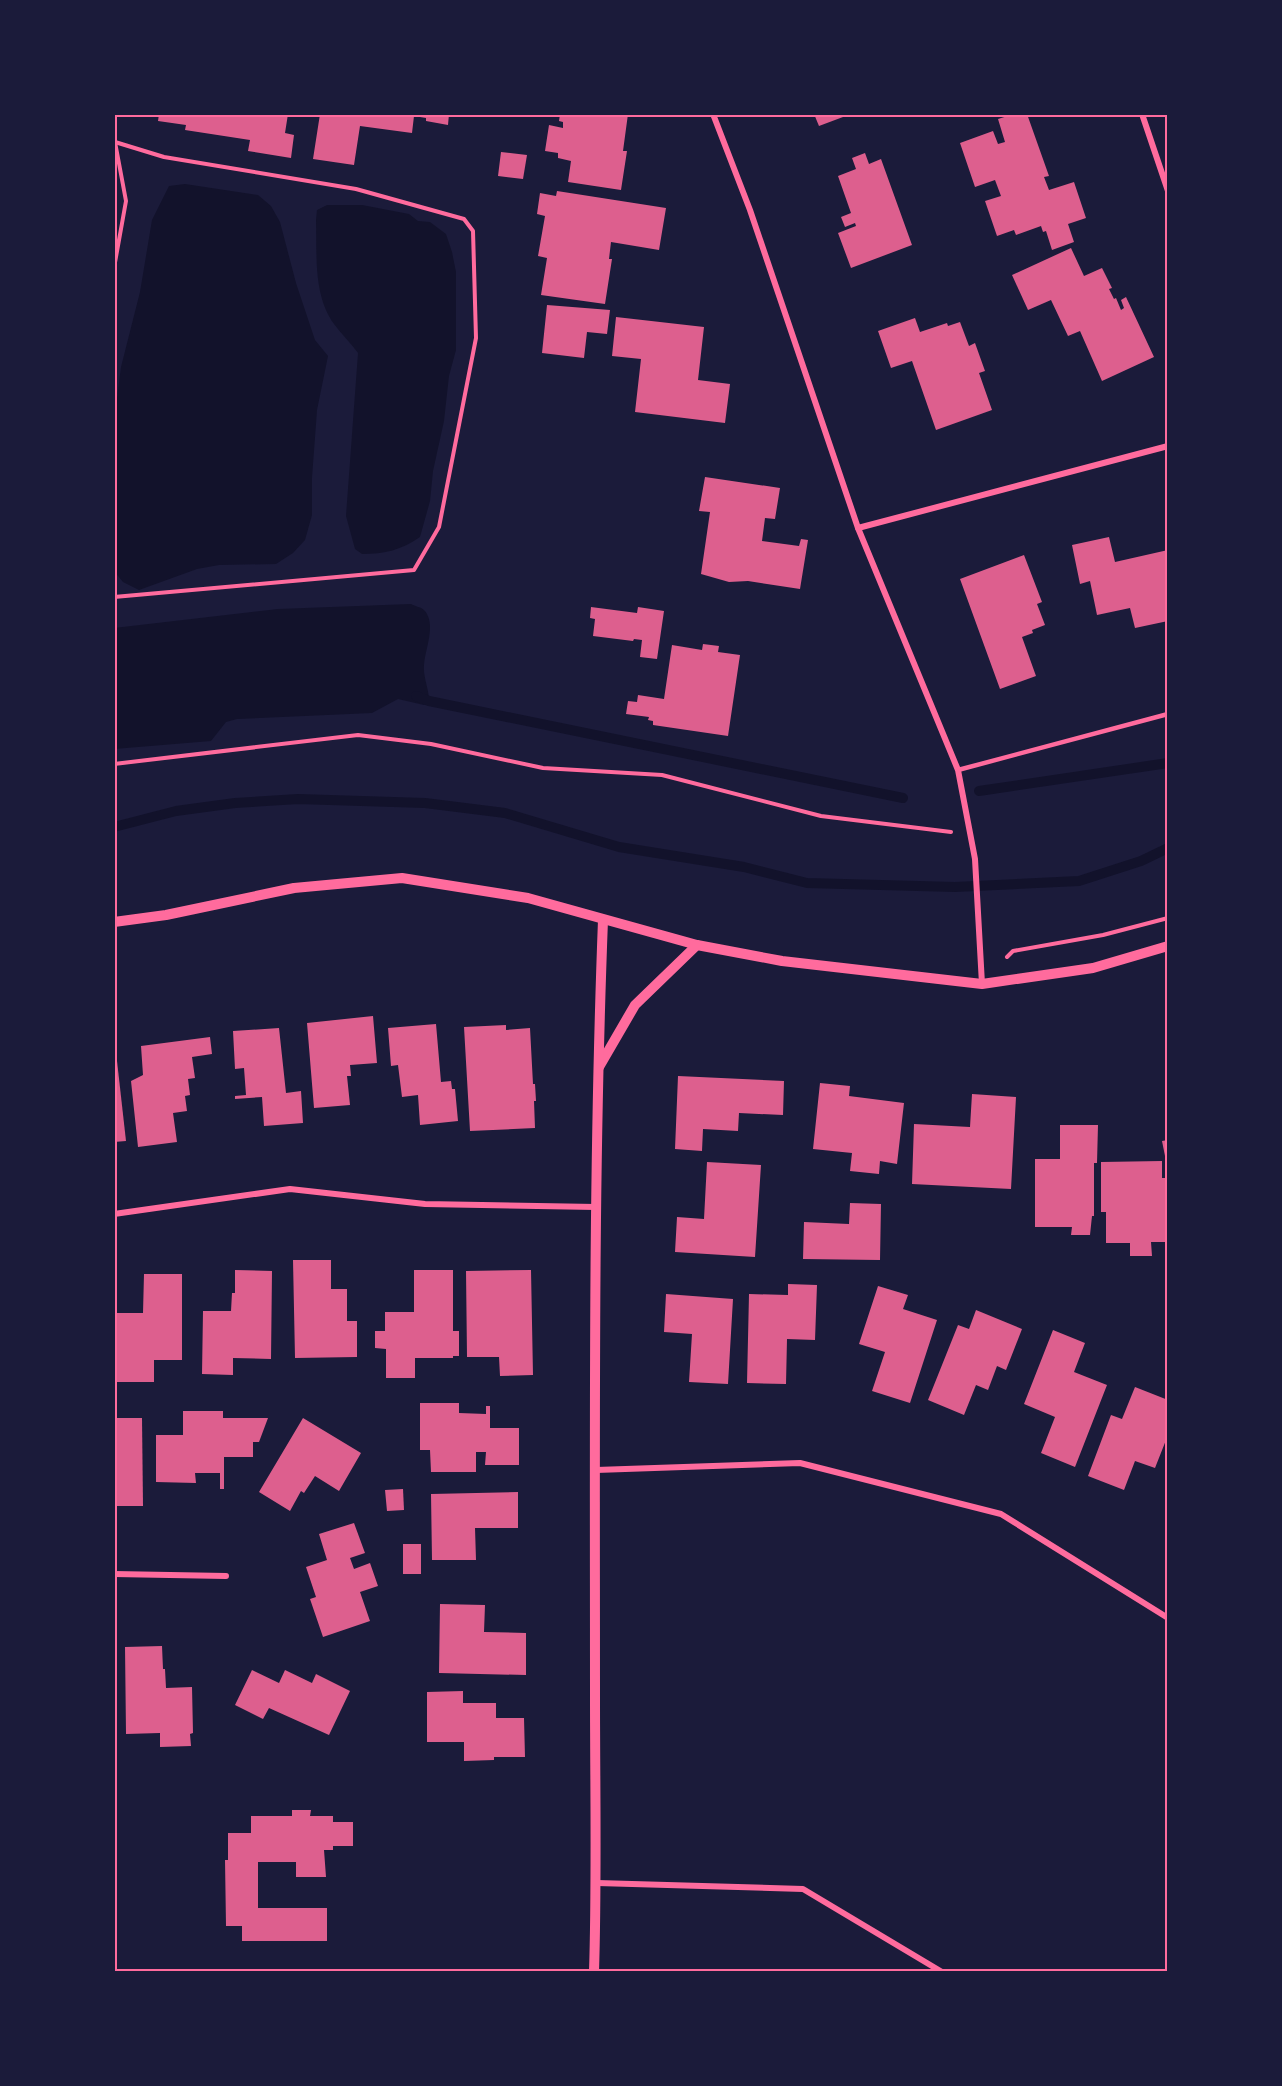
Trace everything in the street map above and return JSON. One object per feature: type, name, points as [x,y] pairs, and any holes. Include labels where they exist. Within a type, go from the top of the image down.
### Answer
[{"type":"street","points":[[713,114],[750,210],[858,528],[957,770],[975,859],[982,984]]},
{"type":"street","points":[[1142,114],[1168,191]]},
{"type":"street","points":[[858,528],[1168,446]]},
{"type":"street","points":[[114,922],[166,915],[294,888],[402,878],[528,898],[697,945],[782,961],[982,984],[1093,968],[1168,946]]},
{"type":"street","points":[[594,1972],[597,1883],[597,1070],[603,920]]},
{"type":"street","points":[[597,1070],[635,1005],[697,945]]},
{"type":"street","points":[[114,1214],[290,1189],[425,1204],[596,1207]]},
{"type":"street","points":[[596,1470],[800,1463],[1001,1514],[1168,1618]]},
{"type":"street","points":[[114,1574],[226,1576]]},
{"type":"street","points":[[597,1883],[803,1888],[942,1972]]},
{"type":"lane","points":[[957,770],[1168,714]]},
{"type":"path","points":[[114,268],[126,201],[115,140],[165,157],[356,189],[464,219],[474,231],[476,338],[439,527],[414,570],[114,597]]},
{"type":"path","points":[[114,764],[358,735],[431,744],[543,768],[662,775],[821,816],[971,835]]},
{"type":"path","points":[[1013,951],[1103,935],[1168,918]]},
{"type":"shaded area","points":[[185,184],[258,195],[271,206],[280,222],[296,283],[315,340],[328,356],[317,410],[312,515],[305,540],[293,553],[276,564],[219,565],[197,569],[139,590],[123,582],[114,571],[114,422],[121,367],[140,292],[152,220],[169,186]]},
{"type":"shaded area","points":[[327,205],[362,205],[409,214],[418,221],[430,222],[446,234],[456,272],[456,350],[449,376],[444,421],[433,471],[430,501],[420,537],[399,548],[385,552],[362,554],[355,549],[346,516],[358,353],[327,313],[319,287],[316,220],[317,210]]},
{"type":"shaded area","points":[[411,604],[424,610],[430,622],[424,670],[429,701],[424,705],[398,699],[372,713],[237,719],[226,722],[211,741],[114,749],[114,628],[278,609]]},
{"type":"building","points":[[159,114],[288,114],[285,133],[294,135],[291,158],[248,151],[250,140],[185,130],[186,125],[158,121]]},
{"type":"building","points":[[320,114],[449,114],[448,125],[414,116],[412,133],[360,126],[354,165],[313,159]]},
{"type":"building","points":[[560,114],[628,114],[623,151],[627,151],[621,190],[568,182],[571,161],[558,158],[558,153],[545,151],[549,125],[563,128],[563,122],[559,121]]},
{"type":"building","points":[[814,114],[851,114],[819,126]]},
{"type":"building","points":[[1014,114],[1027,114],[1049,176],[1044,177],[1049,190],[1074,182],[1086,218],[1068,224],[1074,242],[1052,250],[1046,231],[1043,232],[1041,226],[1016,235],[1014,230],[997,236],[985,201],[1001,196],[995,180],[975,187],[960,143],[993,131],[998,144],[1005,142],[998,119]]},
{"type":"building","points":[[501,152],[527,155],[523,179],[498,176]]},
{"type":"building","points":[[865,153],[869,164],[881,159],[912,245],[851,268],[838,233],[856,226],[855,223],[845,227],[841,217],[851,213],[838,176],[856,169],[852,158]]},
{"type":"building","points":[[557,191],[666,208],[659,250],[611,242],[609,259],[612,259],[605,304],[541,295],[547,258],[538,256],[545,216],[537,214],[540,193],[556,196]]},
{"type":"building","points":[[1071,248],[1084,276],[1102,268],[1112,288],[1109,289],[1121,310],[1124,308],[1121,300],[1126,297],[1154,357],[1102,381],[1080,331],[1068,336],[1051,300],[1028,310],[1012,275]]},
{"type":"building","points":[[547,305],[610,310],[607,334],[587,332],[584,358],[542,353]]},
{"type":"building","points":[[616,317],[704,327],[698,380],[730,384],[725,423],[635,412],[641,359],[612,356]]},
{"type":"building","points":[[915,318],[920,332],[947,323],[948,326],[960,322],[969,346],[975,343],[985,371],[979,373],[992,410],[936,430],[912,361],[891,368],[878,331]]},
{"type":"building","points":[[705,477],[780,488],[775,519],[765,518],[762,541],[799,546],[801,539],[808,540],[800,589],[748,581],[729,582],[701,574],[710,512],[699,511]]},
{"type":"building","points":[[1109,537],[1115,562],[1168,550],[1168,621],[1135,628],[1130,608],[1097,615],[1090,581],[1080,584],[1072,545]]},
{"type":"building","points":[[1024,555],[1042,602],[1037,604],[1045,625],[1022,637],[1036,676],[1000,689],[960,579]]},
{"type":"building","points":[[591,607],[637,613],[638,607],[664,611],[657,659],[640,657],[642,640],[593,636],[595,619],[590,618]]},
{"type":"building","points":[[703,644],[719,646],[718,652],[740,655],[728,736],[653,725],[653,721],[648,720],[649,717],[626,714],[628,701],[637,702],[638,695],[664,699],[672,645],[702,650]]},
{"type":"building","points":[[373,1016],[377,1063],[350,1065],[351,1076],[347,1076],[350,1105],[314,1108],[307,1023]]},
{"type":"building","points":[[436,1024],[441,1082],[451,1081],[452,1089],[455,1089],[458,1121],[420,1125],[418,1095],[402,1097],[398,1065],[391,1066],[388,1028]]},
{"type":"building","points":[[506,1025],[506,1030],[530,1028],[536,1101],[534,1101],[535,1128],[470,1131],[464,1027]]},
{"type":"building","points":[[279,1028],[286,1093],[301,1091],[303,1123],[264,1126],[262,1097],[235,1099],[235,1096],[246,1095],[244,1068],[235,1069],[233,1031]]},
{"type":"building","points":[[210,1037],[212,1054],[192,1057],[195,1078],[188,1079],[190,1095],[185,1096],[187,1111],[173,1113],[177,1142],[138,1147],[131,1081],[143,1075],[141,1046]]},
{"type":"building","points":[[114,1052],[116,1052],[126,1141],[114,1142]]},
{"type":"building","points":[[678,1076],[784,1081],[783,1115],[739,1113],[738,1131],[703,1129],[702,1151],[675,1149]]},
{"type":"building","points":[[820,1083],[850,1086],[849,1096],[904,1103],[897,1164],[880,1161],[879,1174],[850,1171],[852,1153],[813,1149]]},
{"type":"building","points":[[972,1094],[1016,1097],[1011,1189],[912,1184],[914,1124],[970,1127]]},
{"type":"building","points":[[1060,1125],[1098,1125],[1097,1163],[1094,1163],[1094,1216],[1092,1216],[1090,1235],[1071,1235],[1072,1227],[1035,1227],[1035,1159],[1060,1159]]},
{"type":"building","points":[[1168,1140],[1168,1166],[1167,1166],[1162,1141]]},
{"type":"building","points":[[1162,1161],[1162,1178],[1165,1178],[1165,1242],[1151,1242],[1152,1256],[1130,1256],[1130,1243],[1106,1243],[1106,1212],[1101,1212],[1101,1162]]},
{"type":"building","points":[[707,1162],[761,1165],[755,1257],[675,1252],[677,1217],[704,1219]]},
{"type":"building","points":[[850,1203],[881,1204],[880,1260],[803,1259],[804,1222],[849,1224]]},
{"type":"building","points":[[293,1260],[331,1260],[331,1289],[347,1289],[347,1321],[357,1321],[357,1357],[295,1358]]},
{"type":"building","points":[[235,1270],[272,1271],[271,1359],[233,1358],[233,1375],[202,1374],[203,1311],[231,1311],[232,1293],[235,1293]]},
{"type":"building","points":[[414,1270],[453,1270],[453,1331],[459,1331],[459,1356],[415,1358],[415,1378],[386,1378],[386,1349],[375,1348],[375,1331],[385,1331],[385,1312],[414,1312]]},
{"type":"building","points":[[531,1270],[533,1375],[500,1376],[499,1357],[467,1357],[466,1271]]},
{"type":"building","points":[[144,1274],[182,1274],[182,1360],[154,1360],[154,1382],[117,1382],[116,1313],[143,1313]]},
{"type":"building","points":[[788,1284],[817,1285],[815,1340],[787,1339],[786,1384],[747,1383],[749,1294],[788,1295]]},
{"type":"building","points":[[878,1286],[908,1295],[903,1309],[937,1320],[910,1403],[872,1391],[885,1352],[859,1344]]},
{"type":"building","points":[[666,1294],[733,1299],[728,1384],[689,1382],[692,1334],[664,1332]]},
{"type":"building","points":[[976,1310],[1022,1329],[1006,1370],[997,1366],[988,1390],[976,1385],[964,1415],[928,1400],[958,1325],[969,1329]]},
{"type":"building","points":[[1053,1330],[1085,1343],[1074,1372],[1107,1385],[1075,1467],[1041,1453],[1055,1417],[1024,1404]]},
{"type":"building","points":[[1135,1387],[1168,1400],[1168,1435],[1155,1468],[1135,1461],[1124,1490],[1088,1476],[1111,1415],[1122,1419]]},
{"type":"building","points":[[420,1403],[459,1403],[459,1413],[486,1414],[486,1406],[490,1406],[490,1428],[519,1428],[519,1465],[485,1465],[486,1452],[476,1452],[476,1472],[431,1472],[430,1450],[420,1450]]},
{"type":"building","points":[[183,1411],[223,1411],[223,1418],[268,1418],[259,1442],[253,1442],[253,1457],[224,1457],[224,1489],[220,1489],[220,1473],[195,1473],[196,1483],[156,1482],[156,1435],[183,1435]]},
{"type":"building","points":[[114,1418],[142,1418],[143,1506],[114,1506]]},
{"type":"building","points":[[303,1418],[361,1453],[339,1491],[315,1476],[304,1493],[301,1491],[290,1511],[259,1492]]},
{"type":"building","points":[[403,1489],[404,1510],[387,1511],[385,1490]]},
{"type":"building","points":[[518,1492],[518,1528],[475,1528],[476,1560],[432,1560],[431,1494]]},
{"type":"building","points":[[354,1523],[365,1553],[350,1558],[354,1569],[370,1563],[378,1586],[360,1592],[370,1621],[323,1637],[310,1599],[316,1597],[306,1567],[327,1560],[319,1534]]},
{"type":"building","points":[[403,1544],[421,1544],[421,1574],[403,1574]]},
{"type":"building","points":[[440,1604],[485,1605],[484,1632],[526,1633],[526,1675],[439,1673]]},
{"type":"building","points":[[162,1646],[166,1688],[192,1687],[191,1746],[160,1747],[160,1733],[126,1734],[125,1647]]},
{"type":"building","points":[[252,1670],[279,1683],[285,1670],[312,1683],[316,1674],[350,1691],[329,1735],[269,1708],[263,1719],[235,1705]]},
{"type":"building","points":[[463,1691],[463,1703],[496,1703],[496,1718],[524,1718],[525,1757],[494,1757],[494,1760],[464,1761],[464,1742],[427,1742],[427,1692]]},
{"type":"building","points":[[292,1810],[311,1810],[310,1816],[333,1816],[333,1822],[353,1822],[353,1846],[333,1846],[333,1850],[324,1850],[326,1877],[296,1877],[296,1862],[258,1862],[258,1908],[327,1908],[327,1941],[242,1941],[242,1926],[226,1926],[225,1860],[228,1860],[228,1833],[251,1833],[251,1816],[292,1816]]},
{"type":"waterway","points":[[416,696],[429,701],[903,798]]},
{"type":"waterway","points":[[979,791],[1168,763]]},
{"type":"waterway","points":[[114,827],[176,811],[235,803],[298,799],[425,803],[505,813],[619,847],[744,867],[807,883],[955,887],[1079,881],[1141,861],[1168,848]]}]
